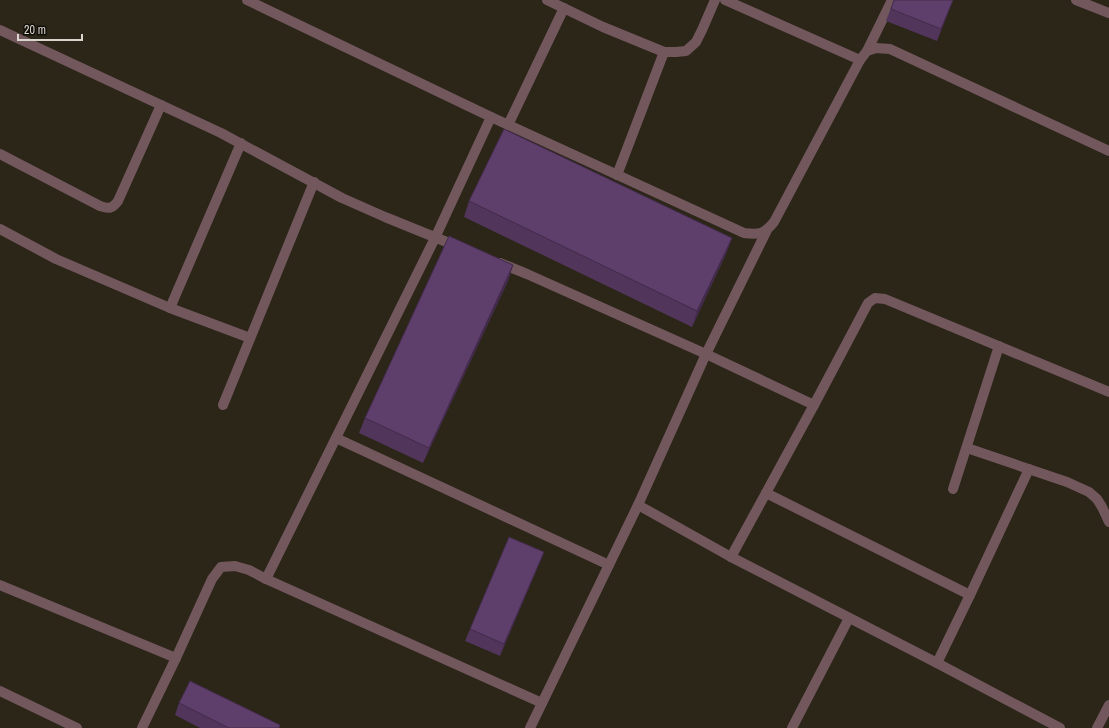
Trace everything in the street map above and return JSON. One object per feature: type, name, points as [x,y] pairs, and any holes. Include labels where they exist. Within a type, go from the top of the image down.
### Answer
[{"type":"street","points":[[247,0],[508,125],[744,233],[756,234],[767,230]]},
{"type":"street","points":[[546,0],[603,27],[664,52],[686,51],[696,42],[714,0]]},
{"type":"street","points":[[725,0],[860,60]]},
{"type":"street","points":[[530,728],[638,505],[706,354],[767,230],[774,222],[860,60],[867,51],[892,0]]},
{"type":"street","points":[[1076,0],[1109,13]]},
{"type":"street","points":[[508,125],[564,8]]},
{"type":"street","points":[[0,30],[241,143],[342,198],[470,252]]},
{"type":"street","points":[[867,51],[876,48],[890,49],[1109,151]]},
{"type":"street","points":[[617,174],[664,52]]},
{"type":"street","points":[[0,154],[100,206],[107,208],[114,207],[118,202],[161,105]]},
{"type":"street","points":[[266,580],[435,238],[492,117]]},
{"type":"street","points":[[170,308],[241,143]]},
{"type":"street","points":[[223,405],[314,182]]},
{"type":"street","points":[[0,229],[56,259],[170,308],[250,338]]},
{"type":"street","points":[[491,260],[527,274],[706,354],[814,405]]},
{"type":"street","points":[[731,557],[868,303],[876,298],[885,299],[1109,392]]},
{"type":"street","points":[[953,489],[999,346]]},
{"type":"street","points":[[336,438],[609,565]]},
{"type":"street","points":[[967,448],[1067,482],[1089,492],[1097,499],[1109,522]]},
{"type":"street","points":[[937,663],[1029,469]]},
{"type":"street","points":[[766,493],[970,595]]},
{"type":"street","points":[[638,505],[731,557],[1060,728]]},
{"type":"street","points":[[142,728],[212,579],[221,567],[235,566],[249,570],[266,580],[542,703]]},
{"type":"street","points":[[0,585],[176,658]]},
{"type":"street","points":[[792,728],[849,618]]},
{"type":"street","points":[[0,690],[77,728]]},
{"type":"street","points":[[1097,728],[1109,705]]},
{"type":"building","points":[[894,0],[953,0],[941,29],[891,9]]},
{"type":"building","points":[[504,129],[732,238],[697,311],[469,201]]},
{"type":"building","points":[[449,236],[513,265],[429,448],[365,418]]},
{"type":"building","points":[[509,537],[544,552],[504,644],[470,629]]},
{"type":"building","points":[[190,681],[280,725],[279,728],[229,728],[179,703]]}]
